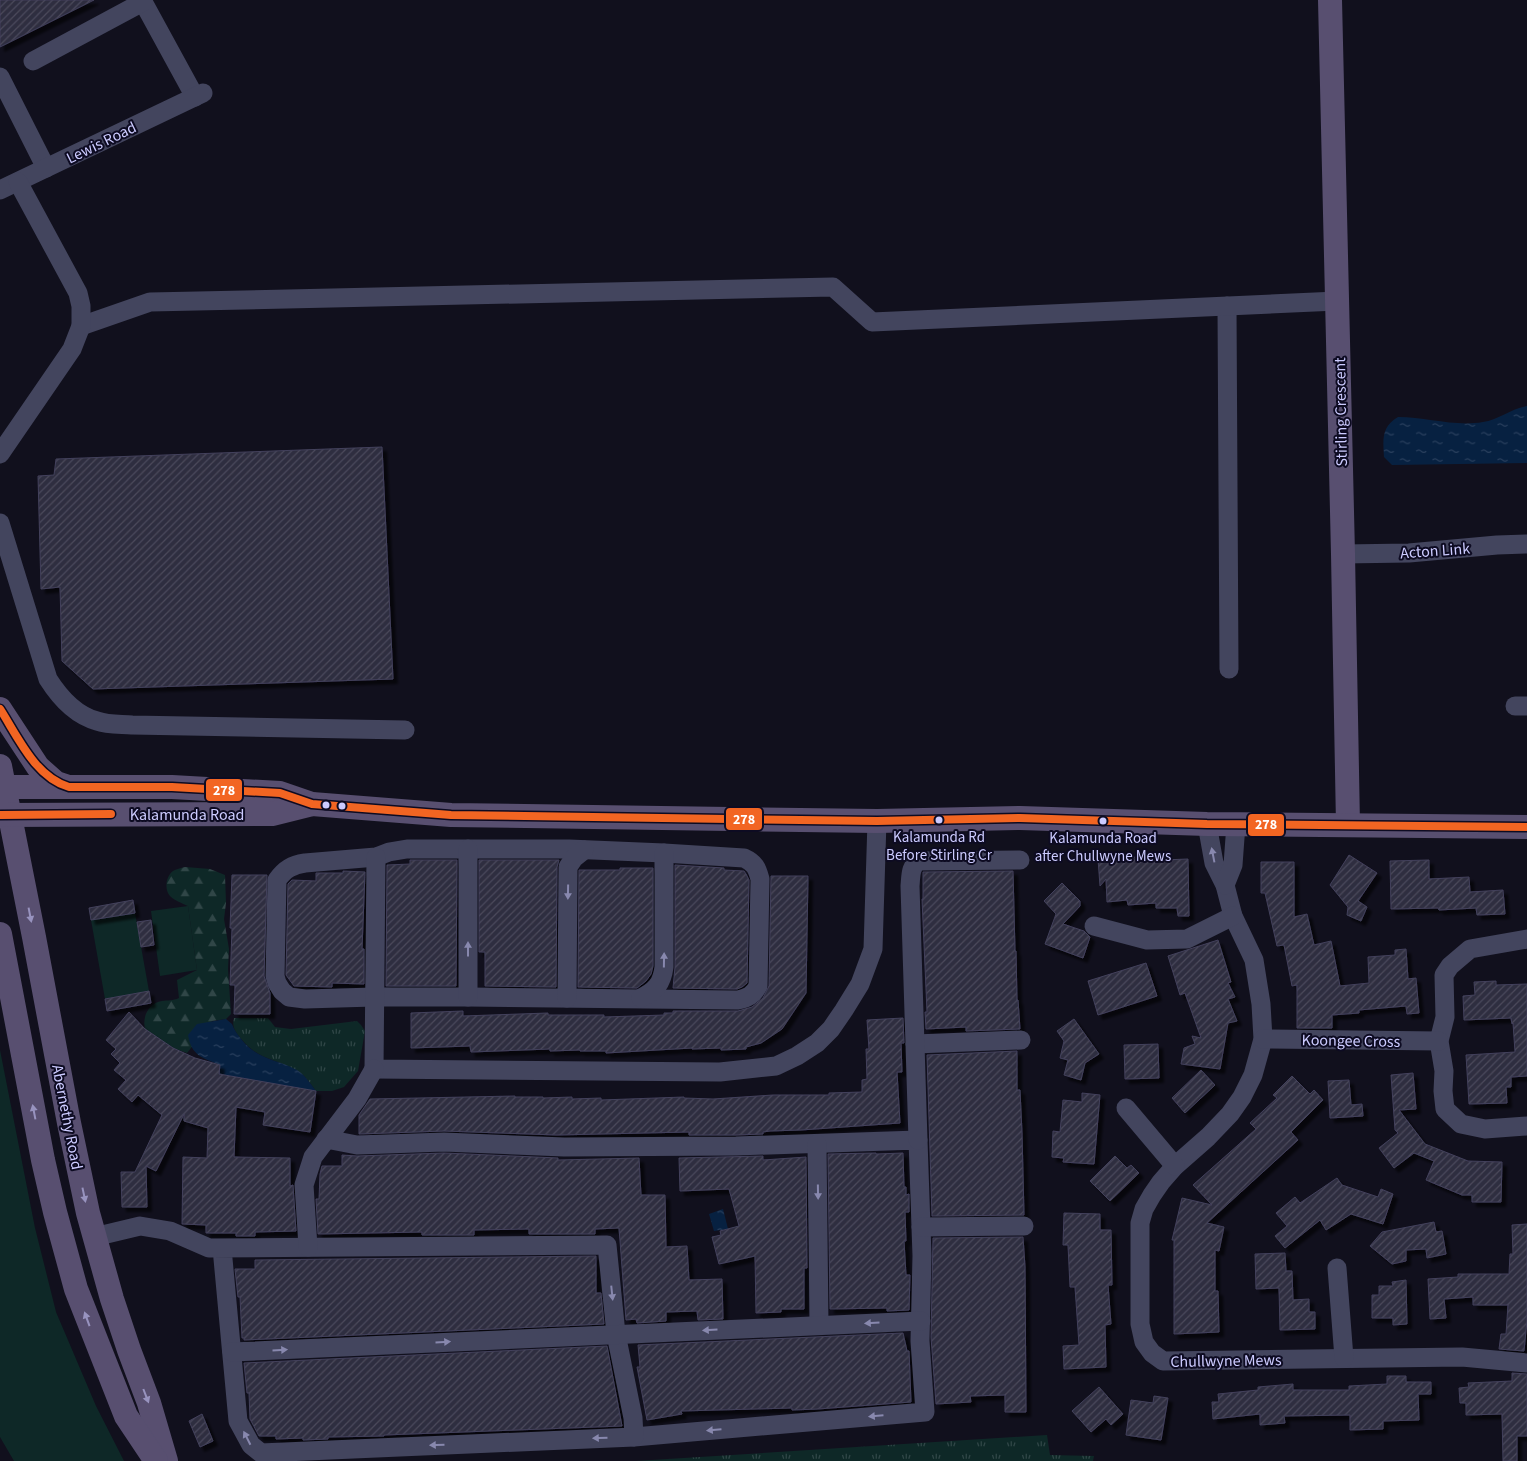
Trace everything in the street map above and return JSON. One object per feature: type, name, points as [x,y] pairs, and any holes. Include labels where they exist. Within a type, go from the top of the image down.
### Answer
[{"type":"main road","name":"Stirling Crescent","points":[[1330,0],[1348,825]]},
{"type":"main road","points":[[0,709],[38,767],[56,782],[69,787]]},
{"type":"main road","name":"Kalamunda Road","points":[[1,780],[69,787],[172,787],[280,793],[312,804],[451,815],[877,821],[1020,818],[1207,824],[1527,828]]},
{"type":"main road","name":"Abernethy Road","points":[[1,780],[5,814],[94,1237],[128,1350],[149,1404],[166,1461]]},
{"type":"main road","name":"Kalamunda Road","points":[[5,814],[272,814],[312,804]]},
{"type":"main road","name":"Abernethy Road","points":[[0,934],[43,1160],[76,1288],[126,1416],[156,1461]]},
{"type":"street","points":[[33,61],[142,1]]},
{"type":"street","name":"Lewis Road","points":[[0,190],[199,95],[142,1]]},
{"type":"street","points":[[0,77],[46,168]]},
{"type":"street","points":[[0,454],[72,349],[81,326],[82,306],[78,293],[18,182]]},
{"type":"street","points":[[81,326],[150,302],[833,287],[872,322],[1337,301]]},
{"type":"street","points":[[1227,306],[1229,669]]},
{"type":"street","points":[[0,523],[48,679],[60,698],[77,712],[97,722],[132,725],[405,730]]},
{"type":"street","name":"Acton Link","points":[[1343,554],[1409,553],[1527,544]]},
{"type":"street","points":[[374,1069],[720,1072],[776,1066],[797,1056],[817,1043],[831,1030],[856,991],[874,949],[877,821]]},
{"type":"street","name":"Chullwyne Mews","points":[[1207,824],[1214,863],[1225,885],[1233,916],[1254,960],[1261,1004],[1263,1039],[1253,1074],[1242,1097],[1230,1114],[1208,1137],[1175,1166],[1152,1195],[1144,1209],[1140,1223],[1140,1324],[1144,1342],[1152,1353],[1163,1361],[1462,1356],[1527,1363]]},
{"type":"street","points":[[1225,885],[1233,865],[1236,824]]},
{"type":"street","points":[[407,849],[584,850],[733,856],[753,862],[758,869],[760,879],[758,986],[754,993],[738,1000],[468,997],[305,999],[289,997],[277,984],[277,880],[284,870],[294,865],[376,857],[389,852],[407,849]]},
{"type":"street","points":[[468,849],[468,997]]},
{"type":"street","points":[[567,998],[568,867],[574,858],[584,850]]},
{"type":"street","points":[[637,998],[652,992],[663,978],[664,853]]},
{"type":"street","points":[[308,1247],[304,1185],[313,1157],[357,1099],[374,1069],[376,857]]},
{"type":"street","points":[[222,1248],[238,1421],[251,1446],[261,1452],[634,1437],[925,1412],[920,1341],[922,1256],[910,886],[912,871],[914,864],[919,861],[1020,860]]},
{"type":"street","points":[[1094,926],[1147,940],[1187,938],[1233,916]]},
{"type":"street","points":[[1527,939],[1470,949],[1450,966],[1444,975],[1445,1017],[1438,1041],[1444,1071],[1443,1091],[1445,1109],[1461,1124],[1485,1129],[1527,1126]]},
{"type":"street","name":"Koongee Cross","points":[[1263,1039],[1438,1041]]},
{"type":"street","points":[[915,1044],[1021,1040]]},
{"type":"street","points":[[1126,1108],[1175,1166]]},
{"type":"street","points":[[326,1139],[357,1144],[444,1142],[564,1146],[817,1144],[918,1140]]},
{"type":"street","points":[[817,1144],[819,1325]]},
{"type":"street","points":[[94,1237],[140,1226],[170,1230],[209,1248],[607,1245],[616,1334],[633,1418],[634,1437]]},
{"type":"street","points":[[921,1227],[1024,1226]]},
{"type":"street","points":[[1337,1268],[1344,1358]]},
{"type":"street","points":[[232,1352],[921,1321]]},
{"type":"green space","points":[[185,867],[210,869],[225,875],[226,903],[224,919],[229,949],[228,969],[231,1014],[226,1019],[212,1021],[187,1053],[173,1048],[145,1029],[144,1024],[150,1007],[157,1002],[179,998],[177,980],[197,970],[188,906],[170,896],[166,886],[167,879],[173,871]]},
{"type":"green space","points":[[188,906],[197,970],[160,976],[151,911]]},
{"type":"green space","points":[[135,913],[149,991],[105,999],[91,920]]},
{"type":"green space","points":[[234,1018],[268,1018],[275,1027],[291,1029],[357,1021],[365,1031],[358,1071],[344,1087],[332,1091],[316,1091],[300,1073],[288,1066],[266,1058],[246,1044],[234,1029]]},
{"type":"green space","points":[[0,1050],[35,1228],[56,1312],[96,1406],[124,1461],[14,1461],[0,1437]]},
{"type":"green space","points":[[1047,1435],[1050,1455],[1094,1456],[1093,1461],[636,1461]]},
{"type":"water","points":[[1527,406],[1527,463],[1392,465],[1384,457],[1384,434],[1392,421],[1398,417],[1451,423],[1472,423],[1488,421],[1515,409]]},
{"type":"water","points":[[226,1019],[232,1024],[248,1047],[261,1055],[297,1070],[316,1091],[219,1074],[220,1065],[198,1055],[192,1047],[188,1035],[197,1024]]},
{"type":"water","points":[[723,1209],[728,1229],[714,1231],[709,1214]]},
{"type":"building","points":[[0,0],[94,0],[0,47]]},
{"type":"building","points":[[382,447],[393,679],[93,689],[62,661],[60,587],[41,589],[38,476],[54,475],[56,459]]},
{"type":"building","points":[[1349,855],[1377,873],[1358,901],[1367,907],[1361,921],[1347,915],[1348,907],[1330,885]]},
{"type":"building","points":[[1137,857],[1137,861],[1188,859],[1189,916],[1178,916],[1177,908],[1156,908],[1156,903],[1128,905],[1127,900],[1107,902],[1106,879],[1100,886],[1098,859]]},
{"type":"building","points":[[410,860],[457,860],[456,986],[386,986],[387,865],[410,864]]},
{"type":"building","points":[[479,860],[559,860],[557,867],[556,987],[485,986],[485,952],[479,952]]},
{"type":"building","points":[[1429,860],[1429,879],[1469,877],[1470,892],[1503,890],[1505,914],[1477,915],[1476,908],[1439,910],[1438,908],[1391,909],[1390,861]]},
{"type":"building","points":[[1261,862],[1294,862],[1294,917],[1307,914],[1314,945],[1331,941],[1340,986],[1369,983],[1368,957],[1395,955],[1395,950],[1406,949],[1408,979],[1416,978],[1419,1013],[1407,1014],[1406,1006],[1359,1010],[1359,1013],[1332,1015],[1332,1028],[1297,1028],[1297,985],[1292,986],[1284,945],[1277,946],[1265,893],[1261,893]]},
{"type":"building","points":[[675,865],[724,868],[724,870],[744,871],[746,874],[749,880],[747,983],[742,987],[737,989],[673,988],[675,967]]},
{"type":"building","points":[[620,868],[653,868],[653,966],[651,974],[637,988],[578,987],[579,870],[620,870]]},
{"type":"building","points":[[343,871],[365,872],[362,949],[364,949],[364,984],[332,983],[332,987],[294,986],[286,975],[288,884],[292,880],[316,881],[316,873],[343,873]]},
{"type":"building","points":[[1013,871],[1017,1000],[1020,1029],[966,1031],[966,1027],[926,1029],[925,1012],[927,1012],[922,899],[923,872]]},
{"type":"building","points":[[232,875],[267,875],[264,976],[270,993],[270,1014],[234,1014],[235,985],[230,985]]},
{"type":"building","points":[[771,876],[808,876],[806,993],[782,1029],[761,1043],[746,1047],[746,1049],[692,1048],[606,1053],[606,1051],[580,1050],[550,1051],[550,1049],[471,1052],[470,1046],[411,1048],[411,1013],[463,1011],[463,1016],[548,1013],[548,1015],[604,1015],[604,1017],[664,1015],[664,1013],[673,1013],[673,1011],[738,1011],[752,1007],[763,998],[769,986]]},
{"type":"building","points":[[1062,883],[1080,901],[1080,906],[1063,924],[1084,931],[1090,937],[1083,958],[1045,944],[1056,914],[1044,901]]},
{"type":"building","points":[[133,900],[135,913],[91,920],[89,908]]},
{"type":"building","points":[[151,920],[154,945],[141,947],[137,922]]},
{"type":"building","points":[[1218,940],[1231,982],[1228,983],[1235,997],[1228,999],[1237,1021],[1228,1023],[1220,1069],[1181,1064],[1184,1048],[1195,1044],[1192,1036],[1201,1038],[1185,993],[1180,995],[1168,956]]},
{"type":"building","points":[[1146,963],[1157,996],[1098,1015],[1088,981]]},
{"type":"building","points":[[1496,981],[1496,985],[1527,984],[1527,1076],[1511,1077],[1511,1087],[1506,1087],[1507,1103],[1469,1104],[1466,1055],[1515,1052],[1511,1018],[1464,1020],[1463,996],[1475,995],[1474,982]]},
{"type":"building","points":[[149,991],[151,1003],[107,1011],[105,999]]},
{"type":"building","points":[[129,1012],[145,1029],[173,1048],[195,1058],[220,1065],[219,1074],[316,1091],[310,1132],[263,1125],[265,1112],[236,1107],[234,1157],[290,1158],[290,1186],[293,1185],[296,1231],[255,1232],[255,1236],[236,1236],[236,1233],[206,1233],[206,1225],[182,1224],[183,1157],[207,1158],[208,1128],[184,1121],[184,1114],[156,1171],[146,1166],[147,1207],[122,1207],[121,1172],[135,1172],[162,1115],[138,1095],[132,1102],[118,1089],[126,1080],[114,1070],[120,1063],[111,1054],[116,1049],[106,1040]]},
{"type":"building","points":[[903,1018],[904,1043],[901,1043],[902,1072],[897,1072],[900,1123],[770,1131],[763,1132],[763,1134],[736,1135],[689,1135],[689,1132],[557,1135],[444,1131],[359,1134],[359,1115],[370,1099],[515,1096],[543,1098],[572,1097],[572,1099],[601,1098],[601,1100],[684,1097],[713,1099],[862,1092],[862,1080],[867,1079],[866,1049],[869,1049],[867,1020]]},
{"type":"building","points":[[1074,1019],[1099,1054],[1085,1063],[1081,1080],[1064,1075],[1068,1060],[1060,1058],[1064,1041],[1057,1031]]},
{"type":"building","points":[[1158,1044],[1159,1078],[1125,1079],[1124,1045]]},
{"type":"building","points":[[1017,1051],[1017,1090],[1020,1090],[1024,1215],[932,1216],[927,1055]]},
{"type":"building","points":[[1201,1070],[1215,1085],[1185,1113],[1172,1098]]},
{"type":"building","points":[[1413,1073],[1416,1109],[1399,1110],[1425,1144],[1468,1161],[1502,1162],[1501,1202],[1472,1202],[1472,1195],[1462,1195],[1426,1180],[1434,1161],[1414,1153],[1394,1168],[1379,1148],[1398,1133],[1395,1130],[1391,1075]]},
{"type":"building","points":[[1292,1076],[1310,1094],[1314,1090],[1323,1100],[1291,1132],[1298,1140],[1207,1223],[1224,1227],[1219,1251],[1215,1250],[1215,1291],[1218,1291],[1219,1332],[1174,1334],[1174,1240],[1172,1240],[1182,1198],[1212,1205],[1193,1185],[1256,1129],[1250,1123],[1277,1098],[1273,1095]]},
{"type":"building","points":[[1349,1080],[1351,1105],[1362,1104],[1363,1116],[1330,1118],[1328,1081]]},
{"type":"building","points":[[1082,1093],[1100,1095],[1094,1164],[1063,1162],[1064,1158],[1052,1157],[1053,1131],[1060,1132],[1063,1100],[1082,1102]]},
{"type":"building","points":[[444,1153],[558,1158],[558,1160],[639,1158],[641,1195],[665,1195],[666,1247],[687,1246],[689,1280],[722,1279],[723,1319],[698,1320],[697,1311],[666,1312],[666,1321],[637,1323],[636,1319],[626,1320],[619,1228],[595,1229],[595,1234],[529,1234],[529,1229],[474,1230],[474,1235],[422,1235],[422,1232],[318,1234],[316,1199],[319,1199],[322,1166],[342,1166],[342,1155]]},
{"type":"building","points":[[903,1153],[904,1187],[906,1187],[906,1195],[909,1194],[909,1212],[905,1212],[906,1241],[904,1241],[906,1275],[910,1275],[909,1310],[887,1311],[887,1308],[830,1309],[828,1154]]},
{"type":"building","points":[[763,1156],[763,1160],[806,1157],[807,1268],[804,1268],[804,1309],[781,1309],[781,1312],[756,1313],[755,1256],[719,1264],[712,1237],[721,1235],[720,1231],[739,1226],[729,1189],[680,1191],[679,1158]]},
{"type":"building","points":[[1115,1156],[1127,1168],[1131,1165],[1139,1173],[1110,1201],[1090,1181]]},
{"type":"building","points":[[1337,1178],[1342,1185],[1378,1197],[1381,1189],[1393,1194],[1383,1224],[1351,1214],[1326,1230],[1320,1220],[1285,1248],[1275,1236],[1287,1226],[1276,1213],[1295,1197],[1300,1203]]},
{"type":"building","points":[[1064,1213],[1100,1214],[1100,1230],[1111,1230],[1112,1285],[1108,1285],[1111,1324],[1105,1325],[1106,1367],[1064,1369],[1063,1346],[1079,1345],[1075,1287],[1070,1287],[1068,1245],[1063,1245]]},
{"type":"building","points":[[1434,1222],[1436,1232],[1442,1231],[1446,1254],[1427,1258],[1426,1249],[1406,1250],[1406,1261],[1392,1264],[1370,1246],[1382,1232]]},
{"type":"building","points":[[1527,1224],[1527,1320],[1524,1351],[1499,1349],[1501,1334],[1506,1334],[1508,1305],[1473,1305],[1473,1297],[1444,1299],[1446,1318],[1430,1319],[1428,1279],[1458,1277],[1458,1274],[1509,1274],[1510,1254],[1513,1254],[1512,1225]]},
{"type":"building","points":[[1023,1237],[1026,1412],[1005,1412],[1005,1395],[970,1396],[971,1402],[936,1404],[931,1337],[933,1238]]},
{"type":"building","points":[[1285,1253],[1286,1271],[1292,1271],[1293,1300],[1309,1299],[1309,1312],[1315,1312],[1315,1329],[1280,1330],[1279,1288],[1256,1289],[1255,1254]]},
{"type":"building","points":[[596,1256],[596,1293],[601,1293],[604,1324],[244,1340],[242,1338],[240,1297],[238,1297],[235,1269],[255,1269],[255,1260]]},
{"type":"building","points":[[1406,1280],[1407,1324],[1393,1325],[1393,1318],[1372,1318],[1372,1295],[1379,1295],[1379,1286],[1393,1286],[1392,1282]]},
{"type":"building","points":[[903,1333],[907,1351],[909,1351],[911,1402],[818,1409],[681,1411],[682,1414],[647,1420],[637,1367],[640,1367],[638,1345]]},
{"type":"building","points":[[607,1346],[622,1426],[328,1437],[328,1439],[303,1440],[303,1438],[276,1439],[276,1436],[259,1436],[250,1419],[249,1393],[247,1393],[244,1363]]},
{"type":"building","points":[[1512,1373],[1527,1374],[1527,1436],[1517,1436],[1517,1461],[1503,1461],[1502,1414],[1466,1415],[1466,1403],[1460,1403],[1459,1388],[1469,1387],[1468,1383],[1512,1381]]},
{"type":"building","points":[[1387,1376],[1406,1376],[1406,1382],[1431,1382],[1431,1394],[1418,1394],[1419,1420],[1383,1421],[1383,1429],[1350,1430],[1350,1415],[1284,1416],[1285,1423],[1260,1425],[1260,1414],[1213,1419],[1212,1402],[1219,1402],[1218,1394],[1258,1390],[1258,1387],[1293,1384],[1293,1390],[1349,1390],[1349,1386],[1387,1384]]},
{"type":"building","points":[[1099,1387],[1123,1414],[1111,1425],[1106,1419],[1091,1432],[1072,1411]]},
{"type":"building","points":[[1154,1396],[1168,1398],[1161,1440],[1126,1435],[1131,1400],[1153,1403]]},
{"type":"building","points":[[202,1414],[213,1441],[200,1447],[189,1421]]},
{"type":"transit line","name":"278","points":[[0,709],[28,755],[46,775],[69,787],[172,787],[280,793],[312,804],[451,815],[877,821],[1020,818],[1207,824],[1527,827]]},
{"type":"transit line","name":"278","points":[[0,815],[111,814]]},
{"type":"place","name":"Kalamunda Rd Before Stirling Cr","points":[[939,820]]},
{"type":"place","name":"Kalamunda Road after Chullwyne Mews","points":[[1103,821]]}]
